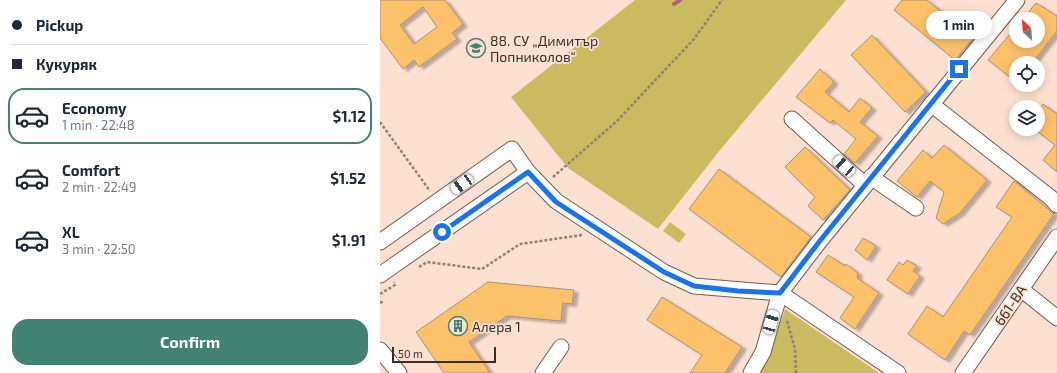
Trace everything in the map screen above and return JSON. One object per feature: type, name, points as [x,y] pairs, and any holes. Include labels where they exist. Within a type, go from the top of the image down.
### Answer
[{"type":"street","points":[[751,373],[763,352],[780,293],[868,181],[1016,0]]},
{"type":"street","points":[[931,104],[1051,198],[1057,205]]},
{"type":"street","points":[[792,120],[868,181],[916,208]]},
{"type":"street","points":[[380,242],[512,149],[528,172],[556,202],[664,272],[694,286],[738,291],[780,293],[898,373]]},
{"type":"street","points":[[380,274],[528,172]]},
{"type":"street","name":"661-ВА","points":[[963,373],[1056,239]]},
{"type":"street","points":[[1021,289],[1057,318]]},
{"type":"street","points":[[543,373],[561,347]]},
{"type":"street","points":[[380,350],[399,373]]},
{"type":"path","points":[[542,187],[617,122],[694,39],[722,0]]},
{"type":"path","points":[[380,122],[438,201]]},
{"type":"path","points":[[413,270],[427,262],[482,269],[520,244],[602,232]]},
{"type":"path","points":[[380,294],[400,278]]},
{"type":"path","points":[[780,293],[795,349],[796,373]]},
{"type":"path","points":[[380,303],[384,301]]},
{"type":"shaded area","points":[[635,0],[846,0],[720,150],[658,229],[568,168],[511,97]]},
{"type":"shaded area","points":[[670,222],[686,234],[679,243],[663,231]]},
{"type":"shaded area","points":[[785,309],[879,373],[760,373],[772,349]]},
{"type":"building","points":[[380,0],[445,0],[463,24],[452,33],[457,39],[419,67],[414,60],[403,69],[380,38]],"holes":[[[423,7],[437,27],[414,44],[400,25]]]},
{"type":"building","points":[[902,0],[927,0],[973,38],[955,60],[894,10]]},
{"type":"building","points":[[1036,3],[1057,16],[1057,31],[1045,46],[1045,12],[1029,12]]},
{"type":"building","points":[[872,35],[926,92],[905,112],[851,55]]},
{"type":"building","points":[[1009,35],[1009,48],[1044,48],[1037,56],[1009,56],[1009,76],[988,60]]},
{"type":"building","points":[[820,69],[834,82],[825,92],[849,112],[860,98],[872,108],[860,122],[878,136],[855,163],[844,154],[856,139],[833,120],[830,123],[796,97]]},
{"type":"building","points":[[1045,105],[1057,114],[1057,172],[1043,160],[1055,145],[1043,136],[1045,136]]},
{"type":"building","points":[[944,145],[987,180],[960,213],[943,224],[936,218],[944,192],[930,181],[917,197],[897,181],[923,150],[932,158]]},
{"type":"building","points":[[805,147],[850,190],[823,220],[808,206],[815,197],[785,167]]},
{"type":"building","points":[[719,169],[811,237],[781,277],[689,209]]},
{"type":"building","points":[[1014,181],[1054,214],[970,335],[964,331],[945,360],[908,334],[927,306],[943,317],[1012,217],[996,207]]},
{"type":"building","points":[[863,238],[876,246],[867,260],[855,250]]},
{"type":"building","points":[[828,255],[845,266],[846,264],[858,273],[857,278],[879,293],[855,329],[840,318],[854,297],[816,272]]},
{"type":"building","points":[[907,260],[917,266],[913,271],[920,276],[908,294],[887,280],[899,262],[903,265]]},
{"type":"building","name":"Алера 1","points":[[488,282],[574,290],[572,304],[563,303],[561,321],[507,316],[469,342],[490,373],[444,373],[416,332]]},
{"type":"building","points":[[662,297],[742,347],[725,373],[690,373],[702,355],[647,320]]},
{"type":"waterway","points":[[674,4],[680,0]]},
{"type":"place","name":"88. СУ „Димитър Попниколов“","points":[[476,48]]},
{"type":"place","name":"Алера 1","points":[[458,326]]},
{"type":"route","points":[[442,232],[528,172],[556,202],[664,272],[694,286],[738,291],[780,293],[819,242],[959,69]]}]
